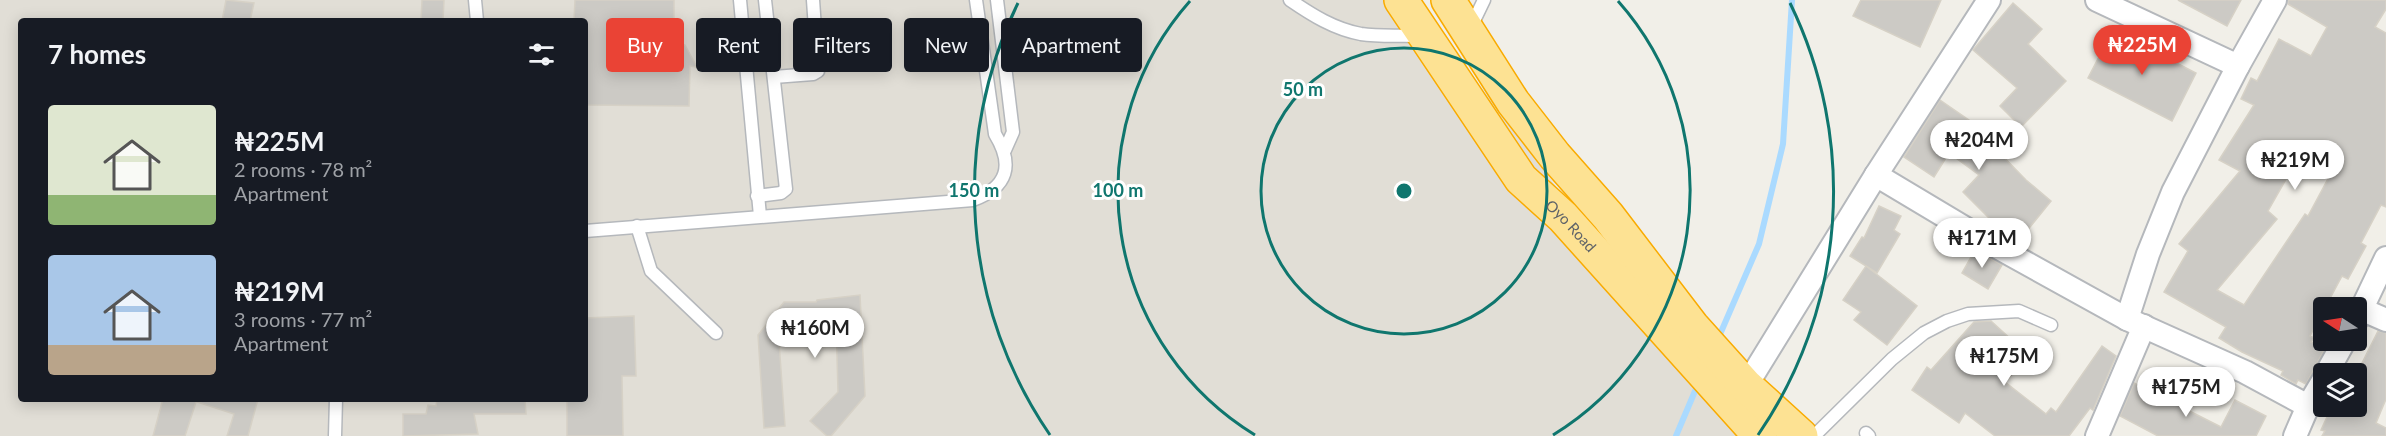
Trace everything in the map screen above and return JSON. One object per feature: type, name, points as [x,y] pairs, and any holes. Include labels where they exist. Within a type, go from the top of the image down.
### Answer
[{"type":"highway","name":"Oyo Road","points":[[1401,0],[1521,178],[1563,217],[1692,360],[1735,385],[1801,436]]},
{"type":"highway","name":"Oyo Road","points":[[1448,0],[1513,102],[1555,156],[1608,216],[1735,385],[1760,436]]},
{"type":"street","points":[[1735,385],[1876,175],[1989,0]]},
{"type":"street","points":[[2097,0],[2238,66]]},
{"type":"street","points":[[2097,436],[2135,322],[2148,254],[2173,192],[2275,0]]},
{"type":"street","points":[[1876,175],[1988,242],[2135,322],[2245,372],[2308,405]]},
{"type":"street","points":[[2367,300],[2386,258]]},
{"type":"street","points":[[2367,317],[2386,320]]},
{"type":"street","points":[[2295,436],[2313,397]]},
{"type":"lane","points":[[475,0],[477,18]]},
{"type":"lane","points":[[740,0],[760,216]]},
{"type":"lane","points":[[757,196],[781,193],[786,189],[765,0]]},
{"type":"lane","points":[[774,76],[813,74],[818,71],[813,0]]},
{"type":"lane","points":[[976,0],[995,134],[1005,150]]},
{"type":"lane","points":[[588,231],[973,200],[988,194],[998,187],[1006,165],[1005,150],[1013,132],[997,0]]},
{"type":"lane","points":[[1290,0],[1322,20],[1343,29],[1362,34],[1424,36]]},
{"type":"lane","points":[[1468,33],[1484,0]]},
{"type":"lane","points":[[637,226],[651,272],[716,333]]},
{"type":"lane","points":[[1814,436],[1892,359],[1924,333],[1947,321],[1968,314],[2019,311],[2051,325]]},
{"type":"lane","points":[[335,436],[336,402]]},
{"type":"shaded area","points":[[0,0],[1415,0],[1745,436],[0,436]]},
{"type":"building","points":[[226,0],[254,3],[251,18],[223,18]]},
{"type":"building","points":[[422,0],[444,0],[443,18],[421,18]]},
{"type":"building","points":[[575,0],[674,0],[674,18],[606,18],[606,72],[684,72],[684,45],[696,65],[690,66],[689,106],[588,105],[588,18],[574,18]]},
{"type":"building","points":[[1861,0],[1941,0],[1920,47],[1853,16]]},
{"type":"building","points":[[2178,0],[2241,0],[2227,26]]},
{"type":"building","points":[[2288,0],[2386,0],[2386,9],[2375,27],[2386,33],[2386,207],[2381,205],[2361,243],[2366,246],[2348,279],[2342,276],[2331,297],[2313,297],[2313,330],[2310,336],[2313,339],[2311,342],[2313,351],[2323,351],[2317,363],[2313,363],[2313,371],[2306,384],[2298,380],[2296,384],[2281,375],[2283,371],[2242,352],[2219,338],[2226,327],[2164,292],[2188,251],[2179,244],[2240,171],[2219,160],[2254,105],[2241,99],[2251,78],[2257,81],[2279,39],[2311,56],[2327,27],[2288,4]],"holes":[[[2306,144],[2338,160],[2308,216],[2305,214],[2244,305],[2217,290],[2277,219],[2268,211]]]},
{"type":"building","points":[[2013,3],[2042,29],[2028,44],[2066,81],[2021,127],[2000,106],[2017,88],[1973,50]]},
{"type":"building","points":[[2113,30],[2196,73],[2172,121],[2088,78]]},
{"type":"building","points":[[1940,100],[1992,136],[1988,141],[2026,180],[2051,201],[2017,243],[1989,227],[1993,222],[1963,192],[1979,175],[1949,153],[1934,177],[1904,157]]},
{"type":"building","points":[[1879,206],[1901,216],[1894,230],[1900,234],[1877,273],[1850,256],[1862,237],[1864,238]]},
{"type":"building","points":[[1975,250],[2002,265],[1988,289],[1962,273]]},
{"type":"building","points":[[1866,266],[1917,306],[1887,345],[1854,320],[1861,312],[1843,300]]},
{"type":"building","points":[[860,295],[865,396],[831,436],[827,436],[810,421],[838,392],[836,321],[792,325],[779,342],[785,426],[764,428],[758,335],[784,302],[816,302],[817,300]]},
{"type":"building","points":[[634,316],[636,376],[622,376],[623,436],[567,436],[567,402],[588,402],[588,318]]},
{"type":"building","points":[[1991,321],[2024,351],[2013,364],[2018,368],[2005,382],[2046,414],[2051,408],[2056,412],[2102,346],[2116,356],[2093,410],[2090,408],[2069,436],[1995,436],[1965,413],[1959,423],[1912,390],[1927,367],[1931,370],[1974,322]]},
{"type":"building","points":[[2378,331],[2386,333],[2386,399],[2376,423],[2386,428],[2386,436],[2322,436],[2325,431],[2321,430],[2327,417],[2367,417],[2367,363],[2362,363]]},
{"type":"building","points":[[2134,383],[2221,427],[2235,400],[2266,416],[2256,436],[2158,436],[2120,416]]},
{"type":"building","points":[[162,402],[196,402],[185,436],[153,436]]},
{"type":"building","points":[[197,402],[257,402],[248,436],[227,436],[234,414]]},
{"type":"building","points":[[437,402],[525,402],[526,414],[474,414],[478,434],[403,436],[403,414],[426,414],[428,405],[436,406]]},
{"type":"waterway","points":[[1718,339],[1759,244],[1783,144],[1792,0]]},
{"type":"waterway","points":[[1676,436],[1698,384]]}]
